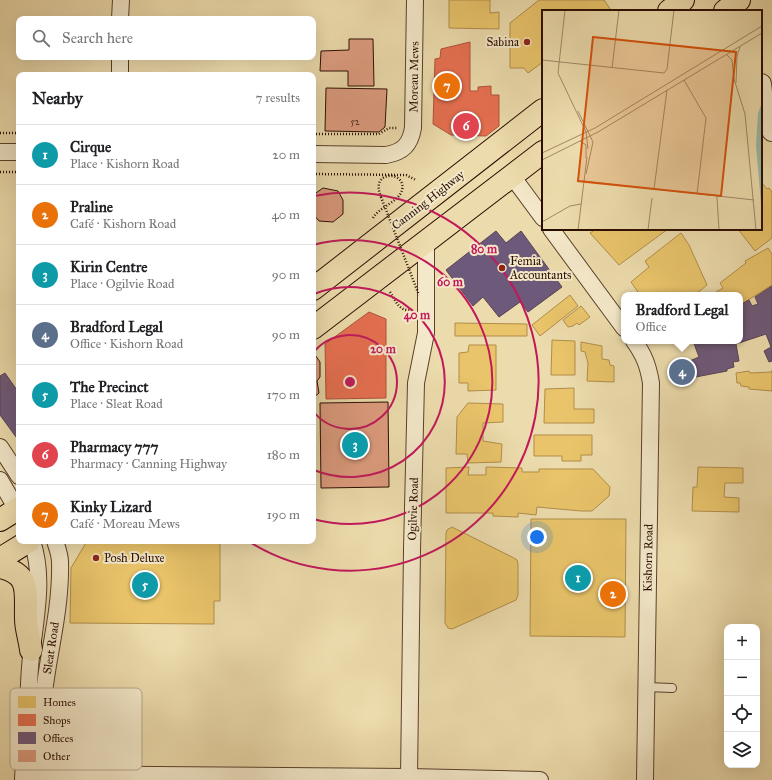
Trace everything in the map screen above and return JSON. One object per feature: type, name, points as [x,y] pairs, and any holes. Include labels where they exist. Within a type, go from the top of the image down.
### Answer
[{"type":"highway","points":[[670,10],[683,0]]},
{"type":"highway","points":[[726,10],[739,0]]},
{"type":"highway","name":"Canning Highway","points":[[316,287],[542,111]]},
{"type":"highway","points":[[316,326],[542,153]]},
{"type":"highway","points":[[0,559],[24,544]]},
{"type":"highway","points":[[0,567],[9,569],[23,580],[26,597],[26,620],[32,650]]},
{"type":"street","points":[[120,0],[120,16]]},
{"type":"street","name":"Moreau Mews","points":[[316,154],[386,155],[394,154],[407,145],[411,138],[413,128],[415,0]]},
{"type":"street","points":[[120,60],[120,72]]},
{"type":"street","points":[[762,92],[772,131]]},
{"type":"street","points":[[0,152],[16,152]]},
{"type":"street","points":[[512,176],[542,217]]},
{"type":"street","points":[[552,230],[621,324]]},
{"type":"street","name":"Ogilvie Road","points":[[409,777],[416,383],[426,333],[426,241]]},
{"type":"street","name":"Kishorn Road","points":[[636,344],[643,354],[648,367],[651,382],[645,780]]},
{"type":"street","points":[[0,447],[16,471]]},
{"type":"street","points":[[0,480],[14,512]]},
{"type":"street","name":"Sleat Road","points":[[31,688],[32,650],[38,598],[36,552],[33,544]]},
{"type":"street","name":"Sleat Road","points":[[46,688],[56,620],[59,582],[60,560],[56,544]]},
{"type":"street","points":[[30,777],[409,777],[540,780]]},
{"type":"lane","points":[[646,687],[672,688]]},
{"type":"path","points":[[316,134],[379,134],[389,128],[413,128]]},
{"type":"path","points":[[0,133],[16,133]]},
{"type":"path","points":[[0,172],[16,172]]},
{"type":"path","points":[[316,174],[406,175],[416,180]]},
{"type":"path","points":[[397,198],[403,188],[400,180],[394,176],[386,176],[380,181],[378,189],[420,295]]},
{"type":"path","points":[[390,292],[397,304]]},
{"type":"building: Homes","points":[[449,0],[490,0],[490,13],[499,12],[499,29],[449,28]]},
{"type":"building: Homes","name":"Sabina","points":[[539,0],[604,0],[611,10],[542,10],[542,63],[528,73],[524,68],[510,68],[510,23]]},
{"type":"building: Homes","points":[[762,183],[772,192],[772,238],[755,251],[739,230],[762,230]]},
{"type":"building: Homes","points":[[594,230],[667,230],[619,265],[590,233]]},
{"type":"building: Homes","points":[[681,233],[689,245],[707,285],[699,292],[638,292],[631,282],[649,267],[645,261]]},
{"type":"building: Homes","points":[[768,248],[772,254],[772,285],[743,303],[743,292],[716,292],[723,288],[720,283],[746,263],[745,261]]},
{"type":"building: Homes","points":[[570,295],[578,306],[540,336],[532,325]]},
{"type":"building: Homes","points":[[581,306],[590,317],[579,325],[577,323],[568,327],[563,320]]},
{"type":"building: Homes","points":[[455,323],[527,324],[527,336],[455,336]]},
{"type":"building: Homes","points":[[552,340],[575,341],[575,375],[551,375]]},
{"type":"building: Homes","points":[[581,342],[602,346],[602,359],[609,360],[610,365],[614,366],[614,382],[587,381],[588,363],[585,352],[581,351]]},
{"type":"building: Homes","points":[[469,345],[496,345],[496,390],[468,391],[468,383],[459,383],[459,353],[468,352]]},
{"type":"building: Homes","points":[[749,371],[750,373],[772,372],[772,391],[749,389],[749,387],[741,386],[740,383],[737,383],[736,373]]},
{"type":"building: Homes","points":[[574,388],[574,409],[594,409],[594,423],[544,423],[545,389]]},
{"type":"building: Homes","points":[[468,403],[503,404],[503,422],[483,423],[483,441],[502,444],[501,462],[468,463],[467,454],[456,454],[457,417]]},
{"type":"building: Homes","points":[[534,435],[592,435],[592,455],[581,455],[581,461],[562,461],[562,456],[534,456]]},
{"type":"building: Homes","points":[[469,467],[468,475],[486,475],[486,467],[522,468],[522,472],[539,472],[539,469],[593,469],[610,487],[609,496],[592,511],[537,507],[536,515],[518,513],[518,517],[493,516],[493,513],[446,513],[446,468]]},
{"type":"building: Homes","points":[[698,467],[743,468],[743,483],[725,483],[724,497],[739,498],[739,512],[692,511],[693,487],[697,487]]},
{"type":"building: Homes","points":[[531,519],[626,519],[625,637],[530,636]]},
{"type":"building: Homes","points":[[452,527],[517,560],[518,595],[516,600],[452,629],[448,628],[445,623],[446,533],[447,530]]},
{"type":"building: Homes","points":[[85,544],[220,544],[220,601],[214,601],[214,624],[70,623],[71,568]]},
{"type":"building: Shops","points":[[470,42],[470,91],[478,91],[478,87],[491,86],[491,95],[499,95],[499,126],[486,136],[451,135],[433,124],[435,59],[440,58],[441,49]]},
{"type":"building: Shops","points":[[369,312],[386,319],[386,398],[326,399],[325,344]]},
{"type":"building: Offices","points":[[496,231],[506,243],[521,231],[562,287],[528,312],[520,302],[499,317],[483,297],[473,306],[446,270]]},
{"type":"building: Offices","points":[[772,286],[772,361],[769,362],[764,351],[771,347],[766,334],[743,342],[743,303],[749,300],[752,306],[758,304],[755,297]]},
{"type":"building: Offices","points":[[694,344],[736,344],[739,361],[733,362],[734,367],[727,369],[727,371],[680,380],[675,367],[699,357]]},
{"type":"building: Offices","points":[[5,373],[16,389],[16,437],[0,415],[0,376]]},
{"type":"building: Other","points":[[349,39],[373,39],[374,86],[348,86],[348,71],[320,71],[321,51],[349,50]]},
{"type":"building: Other","points":[[326,88],[387,89],[385,127],[379,132],[325,131]]},
{"type":"building: Other","points":[[323,188],[338,191],[343,200],[343,214],[333,222],[319,221],[316,218],[316,193]]},
{"type":"building: Other","points":[[316,356],[320,362],[320,377],[317,381],[319,393],[316,396]]},
{"type":"building: Other","points":[[388,402],[389,487],[321,488],[320,403]]},
{"type":"place","name":"Sabina","points":[[527,42]]},
{"type":"place","name":"Kinky Lizard","points":[[447,86]]},
{"type":"place","name":"Pharmacy 777","points":[[466,126]]},
{"type":"place","name":"Femia Accountants","points":[[502,268]]},
{"type":"place","name":"Bradford Legal","points":[[682,372]]},
{"type":"place","name":"Kirin Centre","points":[[355,445]]},
{"type":"place","name":"Posh Deluxe","points":[[96,558]]},
{"type":"place","name":"Cirque","points":[[578,578]]},
{"type":"place","name":"The Precinct","points":[[145,585]]},
{"type":"place","name":"Praline","points":[[613,594]]}]
